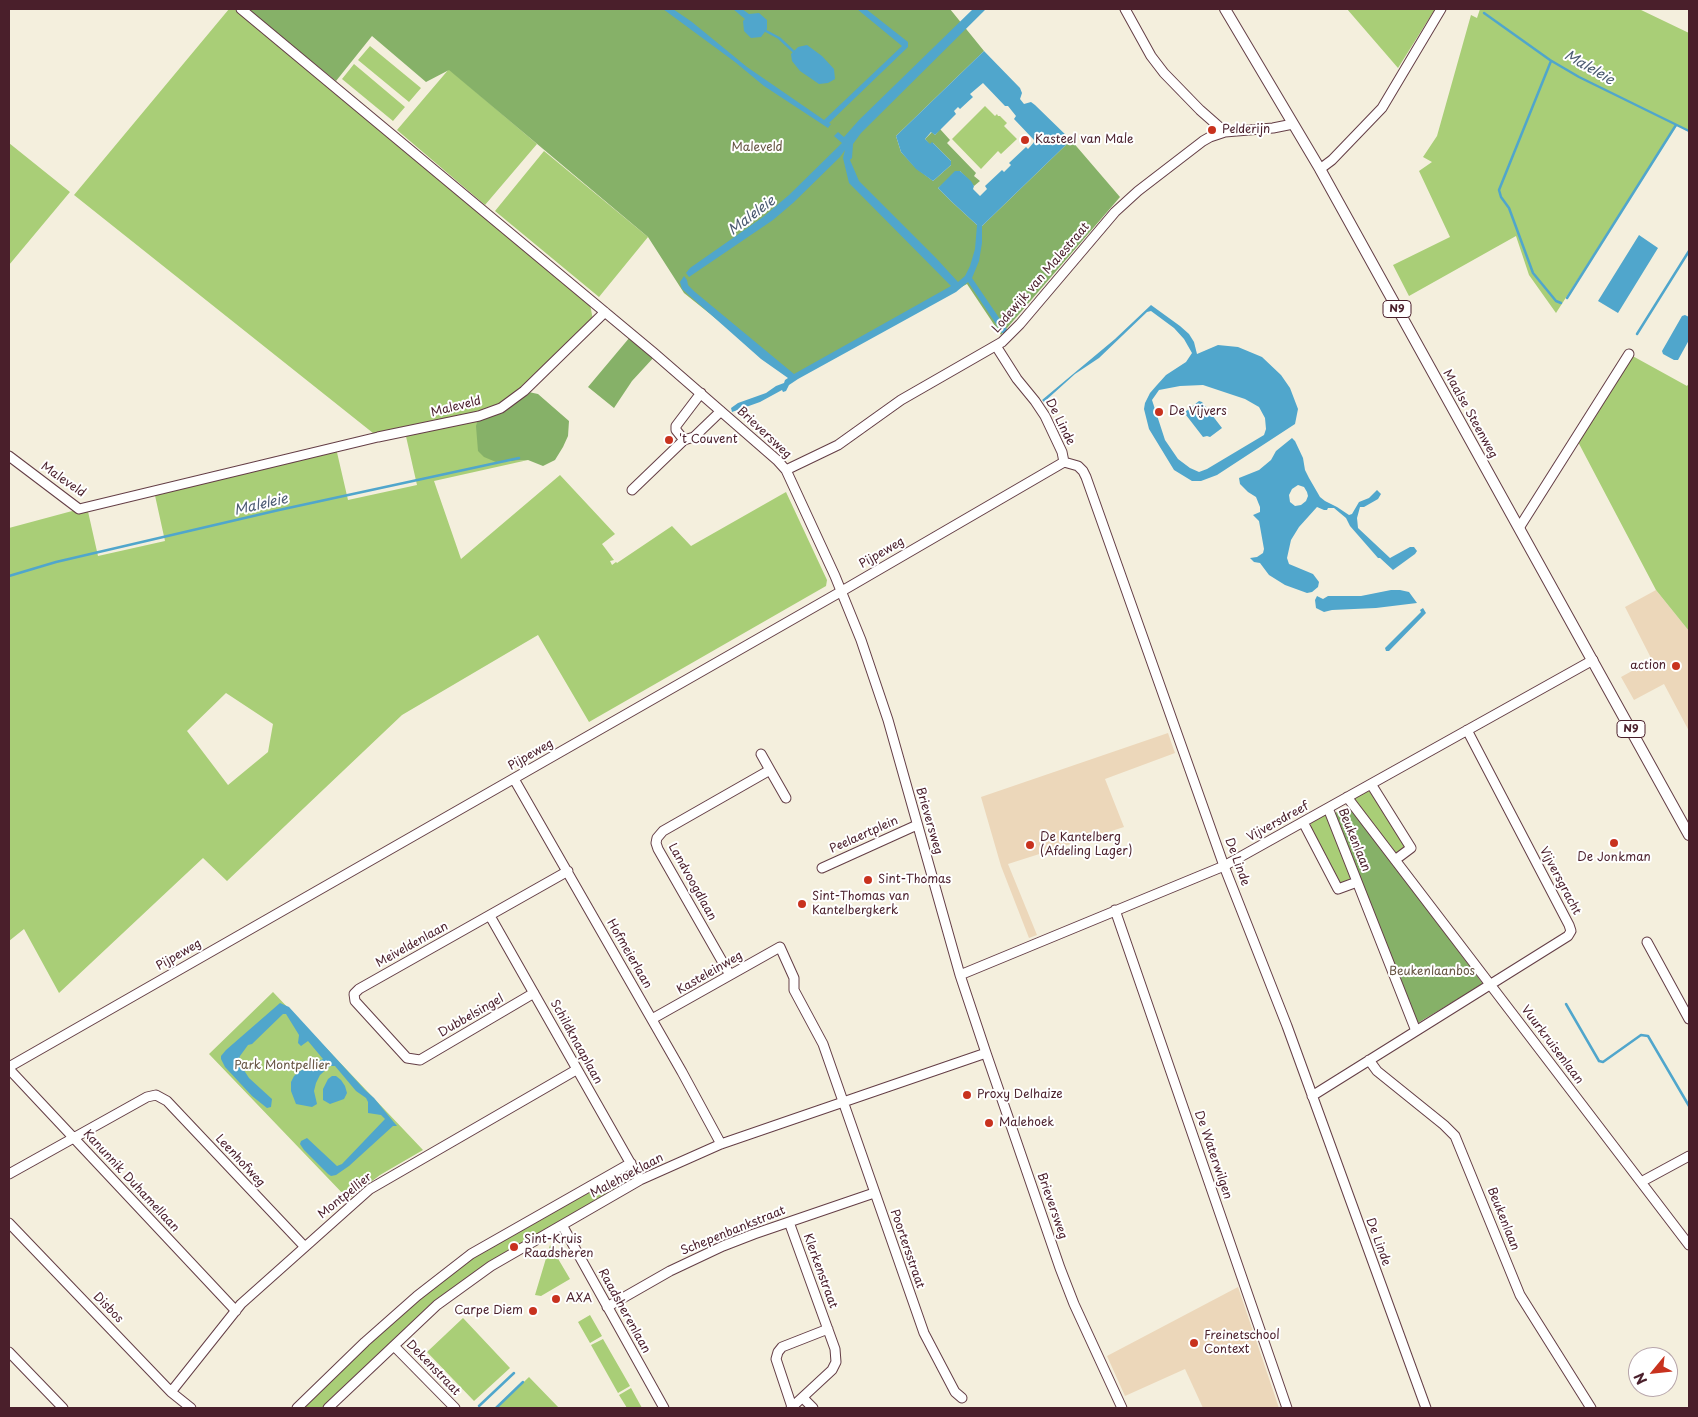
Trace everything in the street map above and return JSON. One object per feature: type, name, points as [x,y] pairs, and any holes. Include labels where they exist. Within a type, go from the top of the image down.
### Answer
[{"type":"main road","name":"Maalse Steenweg","points":[[1224,9],[1320,169],[1689,835]]},
{"type":"street","points":[[241,9],[605,312]]},
{"type":"street","points":[[1125,9],[1144,44],[1164,73],[1200,110],[1225,132]]},
{"type":"street","points":[[1320,169],[1332,160],[1382,108],[1441,9]]},
{"type":"street","name":"Lodewijk van Malestraat","points":[[786,470],[838,445],[901,400],[996,346],[1008,337],[1106,221],[1122,205],[1203,141],[1225,132],[1273,128],[1293,124]]},
{"type":"street","name":"Brieversweg","points":[[605,312],[702,393],[786,470],[851,613],[888,720],[960,975],[986,1053],[1074,1304],[1122,1408]]},
{"type":"street","name":"Maleveld","points":[[9,456],[79,509],[378,437],[479,416],[501,408],[524,391],[605,312]]},
{"type":"street","name":"De Linde","points":[[996,346],[1016,379],[1036,401],[1045,416],[1062,452],[1064,462],[1078,466],[1086,477],[1224,866],[1312,1096],[1426,1408]]},
{"type":"street","points":[[1519,528],[1629,354]]},
{"type":"street","points":[[684,440],[676,430],[676,426],[702,393]]},
{"type":"street","points":[[632,490],[684,440],[694,437],[721,411]]},
{"type":"street","name":"Pijpeweg","points":[[9,1068],[1064,462]]},
{"type":"street","name":"Vijversdreef","points":[[960,975],[1224,866],[1593,660]]},
{"type":"street","name":"Vijversgracht","points":[[1312,1096],[1568,936],[1571,931],[1570,925],[1467,730]]},
{"type":"street","points":[[760,754],[786,798]]},
{"type":"street","name":"Landvoogdlaan","points":[[730,975],[656,843],[657,838],[663,831],[770,770]]},
{"type":"street","name":"Hofmeierlaan","points":[[514,779],[721,1144]]},
{"type":"street","points":[[1371,784],[1411,848],[1395,860]]},
{"type":"street","name":"Vuurkruisenlaan","points":[[1347,797],[1689,1245]]},
{"type":"street","name":"Beukenlaan","points":[[1328,808],[1416,1031]]},
{"type":"street","name":"Beukenlaan","points":[[1303,822],[1338,889],[1357,882]]},
{"type":"street","name":"Peelaertplein","points":[[822,868],[917,825]]},
{"type":"street","name":"Meiveldenlaan","points":[[420,1060],[407,1058],[355,1001],[354,994],[359,989],[568,872]]},
{"type":"street","name":"De Waterwilgen","points":[[1115,910],[1287,1408]]},
{"type":"street","name":"Schildknaaplaan","points":[[490,916],[640,1180]]},
{"type":"street","points":[[1647,942],[1689,1019]]},
{"type":"street","name":"Kasteleinweg","points":[[652,1020],[780,947]]},
{"type":"street","name":"Poortersstraat","points":[[780,947],[794,978],[794,990],[823,1044],[924,1333],[955,1392],[962,1398]]},
{"type":"street","name":"Dubbelsingel","points":[[420,1060],[534,993]]},
{"type":"street","name":"Malehoeklaan","points":[[328,1408],[437,1305],[491,1266],[640,1180],[721,1144],[986,1053]]},
{"type":"street","name":"Beukenlaan","points":[[1369,1060],[1377,1071],[1455,1136],[1520,1295],[1591,1408]]},
{"type":"street","name":"Kanunnik Duhamellaan","points":[[9,1068],[236,1311]]},
{"type":"street","name":"Montpellier","points":[[171,1392],[236,1311],[304,1246],[370,1189],[576,1070]]},
{"type":"street","name":"Leenhofweg","points":[[73,1137],[148,1097],[156,1095],[166,1101],[304,1246]]},
{"type":"street","points":[[9,1174],[73,1137]]},
{"type":"street","points":[[1641,1182],[1689,1156]]},
{"type":"street","name":"Malehoeklaan","points":[[297,1408],[365,1342],[417,1296],[471,1254],[631,1163]]},
{"type":"street","name":"Schepenbankstraat","points":[[607,1307],[699,1257],[746,1237],[874,1193]]},
{"type":"street","name":"Klerkenstraat","points":[[789,1222],[828,1329],[835,1349],[836,1362],[832,1370],[792,1408],[776,1358],[778,1352],[782,1347],[828,1329]]},
{"type":"street","name":"Disbos","points":[[9,1223],[171,1392],[191,1408]]},
{"type":"street","name":"Raadsherenlaan","points":[[562,1225],[664,1408]]},
{"type":"street","name":"Dekenstraat","points":[[394,1346],[455,1408]]},
{"type":"street","points":[[9,1352],[63,1408]]},
{"type":"street","points":[[803,1398],[813,1408]]},
{"type":"shaded area","points":[[1656,590],[1689,631],[1689,731],[1664,684],[1634,700],[1621,677],[1652,660],[1625,607]]},
{"type":"shaded area","name":"De Kantelberg (Afdeling Lager)","points":[[1168,733],[1175,753],[1105,779],[1124,827],[1008,864],[1037,935],[1029,938],[1001,866],[981,797]]},
{"type":"shaded area","name":"Freinetschool Context","points":[[1238,1287],[1279,1408],[1203,1408],[1185,1369],[1125,1396],[1107,1356]]},
{"type":"green space","points":[[229,9],[236,9],[590,304],[593,320],[524,391],[496,462],[528,460],[434,481],[461,559],[560,475],[615,534],[602,544],[614,560],[610,561],[612,565],[672,526],[691,546],[786,492],[827,580],[826,586],[589,722],[538,635],[402,715],[227,881],[203,858],[59,993],[24,929],[9,941],[9,528],[87,507],[98,556],[165,541],[154,491],[336,448],[348,500],[417,485],[405,432],[378,437],[74,195]],"holes":[[[226,693],[273,724],[268,752],[228,785],[187,731]]]},
{"type":"green space","name":"Maleveld","points":[[247,9],[950,9],[984,51],[896,136],[901,152],[916,168],[933,181],[951,165],[951,161],[933,143],[930,145],[925,139],[932,132],[935,135],[940,129],[950,140],[947,143],[976,173],[974,176],[980,181],[974,186],[960,171],[938,188],[977,225],[982,226],[1071,140],[1120,197],[1001,335],[967,284],[791,379],[684,293],[648,237],[449,70],[426,82],[372,36],[336,81]]},
{"type":"green space","points":[[1347,9],[1435,9],[1398,68]]},
{"type":"green space","points":[[1480,9],[1639,9],[1689,33],[1689,131],[1677,125],[1556,313],[1529,275],[1516,236],[1409,296],[1393,265],[1450,237],[1419,171],[1432,162],[1423,157],[1437,136],[1471,15],[1477,18]]},
{"type":"green space","points":[[370,46],[421,88],[409,102],[358,60]]},
{"type":"green space","points":[[354,64],[405,107],[393,121],[342,79]]},
{"type":"green space","points":[[449,69],[537,144],[485,205],[397,130]]},
{"type":"green space","points":[[985,106],[995,116],[997,114],[1007,123],[1004,126],[1017,139],[1001,154],[998,151],[981,169],[952,139]]},
{"type":"green space","points":[[9,143],[70,192],[9,265]]},
{"type":"green space","points":[[544,151],[648,237],[599,297],[495,211]]},
{"type":"green space","points":[[630,337],[655,356],[632,381],[614,408],[588,387]]},
{"type":"green space","points":[[1629,354],[1687,386],[1689,383],[1689,631],[1656,590],[1576,438]]},
{"type":"green space","points":[[524,391],[538,394],[569,421],[568,436],[563,447],[555,460],[543,466],[528,460],[496,462],[484,457],[478,451],[476,426],[479,416]]},
{"type":"green space","points":[[1365,790],[1373,793],[1405,845],[1405,848],[1396,854],[1354,800],[1355,797]]},
{"type":"green space","name":"Beukenlaanbos","points":[[1350,806],[1483,984],[1416,1024],[1335,813]]},
{"type":"green space","points":[[1323,815],[1328,816],[1351,878],[1344,884],[1339,882],[1310,827],[1311,822]]},
{"type":"green space","name":"Park Montpellier","points":[[273,992],[423,1150],[380,1175],[351,1197],[347,1198],[209,1054]]},
{"type":"green space","points":[[620,1173],[626,1177],[627,1183],[528,1239],[380,1353],[322,1408],[302,1408],[421,1296],[472,1257]]},
{"type":"green space","points":[[550,1245],[570,1279],[541,1296],[535,1295]]},
{"type":"green space","points":[[590,1315],[602,1336],[590,1343],[578,1322]]},
{"type":"green space","points":[[463,1318],[510,1368],[474,1401],[427,1352]]},
{"type":"green space","points":[[603,1339],[630,1386],[618,1393],[591,1345]]},
{"type":"green space","points":[[529,1377],[559,1408],[497,1408]]},
{"type":"green space","points":[[631,1388],[642,1408],[627,1408],[619,1395]]},
{"type":"water","points":[[663,9],[673,9],[692,22],[747,67],[824,120],[902,46],[857,9],[866,9],[908,42],[908,47],[829,123],[831,124],[828,128],[764,86],[735,62]]},
{"type":"water","points":[[733,9],[742,9],[749,14],[759,13],[767,20],[767,29],[761,37],[751,38],[744,31],[743,21],[745,19]]},
{"type":"water","points":[[973,9],[986,9],[861,133],[853,144],[852,158],[850,160],[859,181],[958,282],[965,276],[970,266],[975,249],[977,225],[938,188],[955,171],[960,171],[971,181],[974,186],[973,189],[980,196],[987,189],[985,186],[1002,170],[1004,172],[1011,165],[1009,163],[1026,147],[1028,149],[1035,141],[1014,119],[1016,116],[1008,106],[1005,106],[983,83],[970,94],[973,97],[960,109],[958,107],[954,111],[956,114],[935,135],[931,132],[925,139],[930,144],[932,142],[951,161],[951,165],[933,181],[916,169],[901,152],[896,136],[984,51],[1020,88],[1022,93],[1020,99],[1024,104],[1031,102],[1035,105],[1071,140],[982,226],[979,261],[972,278],[1008,331],[1002,333],[968,282],[956,292],[798,379],[789,385],[786,391],[783,392],[782,390],[760,402],[732,412],[731,408],[738,403],[766,393],[784,383],[788,378],[761,359],[682,289],[680,282],[684,276],[688,285],[695,292],[794,374],[951,286],[849,183],[843,158],[845,150],[793,203],[773,220],[689,277],[686,273],[690,268],[763,217],[789,195],[842,143],[834,136],[838,132],[844,137],[859,120]]},
{"type":"water","points":[[807,45],[822,56],[834,69],[835,79],[828,83],[819,84],[800,71],[792,61],[791,54],[798,47]]},
{"type":"water","points":[[1639,235],[1658,248],[1618,313],[1598,301]]},
{"type":"water","points":[[1151,305],[1189,334],[1194,342],[1197,354],[1218,345],[1238,347],[1262,357],[1281,375],[1290,388],[1298,409],[1295,424],[1217,475],[1201,481],[1192,481],[1174,470],[1149,429],[1144,409],[1150,393],[1166,375],[1186,362],[1192,353],[1184,339],[1174,328],[1151,311],[1147,312],[1099,358],[1075,374],[1044,402],[1042,400],[1115,339]],"holes":[[[1203,385],[1245,399],[1259,407],[1265,418],[1266,429],[1264,435],[1199,472],[1178,459],[1165,440],[1152,400],[1159,390],[1180,386]]]},
{"type":"water","points":[[1682,316],[1689,317],[1689,340],[1678,360],[1674,360],[1663,354],[1662,351]]},
{"type":"water","points":[[1199,401],[1202,402],[1222,428],[1210,437],[1203,437],[1185,412]]},
{"type":"water","points":[[1292,438],[1303,458],[1305,470],[1320,497],[1349,515],[1352,514],[1359,502],[1369,498],[1377,490],[1381,494],[1378,499],[1364,507],[1360,507],[1357,518],[1358,528],[1390,558],[1410,547],[1414,547],[1417,551],[1415,554],[1393,570],[1378,558],[1350,526],[1346,518],[1334,508],[1324,510],[1317,507],[1299,527],[1291,540],[1287,558],[1289,564],[1313,574],[1319,582],[1318,587],[1312,592],[1307,593],[1285,585],[1269,575],[1260,563],[1254,562],[1250,558],[1257,557],[1263,553],[1264,549],[1259,521],[1253,515],[1260,512],[1260,507],[1256,497],[1240,484],[1239,478],[1259,470],[1271,460],[1276,451]],"holes":[[[1298,485],[1304,487],[1308,496],[1306,501],[1301,505],[1295,506],[1290,502],[1289,495],[1292,489]]]},
{"type":"water","points":[[1391,590],[1409,592],[1417,603],[1324,612],[1316,608],[1315,600],[1317,596],[1323,599],[1328,596],[1361,596]]},
{"type":"water","points":[[1423,608],[1426,613],[1389,651],[1386,651],[1385,648]]},
{"type":"water","points":[[280,1003],[289,1007],[374,1098],[397,1126],[393,1126],[349,1166],[336,1175],[331,1176],[328,1174],[304,1150],[300,1144],[301,1141],[307,1138],[337,1166],[342,1164],[385,1119],[381,1115],[368,1113],[366,1098],[356,1091],[335,1066],[330,1066],[320,1075],[316,1083],[314,1091],[317,1104],[312,1107],[296,1104],[291,1091],[291,1082],[294,1076],[323,1059],[308,1041],[301,1046],[298,1043],[299,1035],[286,1014],[283,1014],[252,1044],[248,1045],[238,1061],[249,1078],[272,1099],[271,1107],[267,1108],[252,1096],[225,1067],[221,1059],[226,1050]]},
{"type":"water","points":[[336,1076],[341,1080],[347,1093],[344,1099],[330,1104],[323,1100],[323,1089],[328,1079]]},
{"type":"waterway","name":"Maleleie","points":[[1484,13],[1550,60],[1579,77],[1689,131]]},
{"type":"waterway","points":[[766,31],[779,38],[794,52]]},
{"type":"waterway","points":[[1551,61],[1499,190],[1501,197],[1509,208],[1533,273],[1556,301],[1561,303]]},
{"type":"waterway","points":[[1567,298],[1676,125]]},
{"type":"waterway","points":[[1637,334],[1689,251]]},
{"type":"waterway","name":"Maleleie","points":[[9,576],[56,562],[279,510],[519,458]]},
{"type":"waterway","points":[[1566,1004],[1599,1061],[1603,1062],[1641,1035],[1648,1036],[1689,1106]]},
{"type":"waterway","points":[[479,1406],[514,1373]]},
{"type":"waterway","points":[[496,1408],[523,1382]]},
{"type":"place","name":"Pelderijn","points":[[1212,130]]},
{"type":"place","name":"Kasteel van Male","points":[[1025,140]]},
{"type":"place","name":"De Vijvers","points":[[1159,412]]},
{"type":"place","name":"'t Couvent","points":[[669,440]]},
{"type":"place","name":"action","points":[[1676,666]]},
{"type":"place","name":"De Jonkman","points":[[1614,843]]},
{"type":"place","name":"De Kantelberg (Afdeling Lager)","points":[[1030,845]]},
{"type":"place","name":"Sint-Thomas","points":[[868,880]]},
{"type":"place","name":"Sint-Thomas van Kantelbergkerk","points":[[802,904]]},
{"type":"place","name":"Proxy Delhaize","points":[[967,1095]]},
{"type":"place","name":"Malehoek","points":[[989,1123]]},
{"type":"place","name":"Sint-Kruis Raadsheren","points":[[514,1247]]},
{"type":"place","name":"AXA","points":[[556,1299]]},
{"type":"place","name":"Carpe Diem","points":[[533,1311]]},
{"type":"place","name":"Freinetschool Context","points":[[1194,1343]]}]
